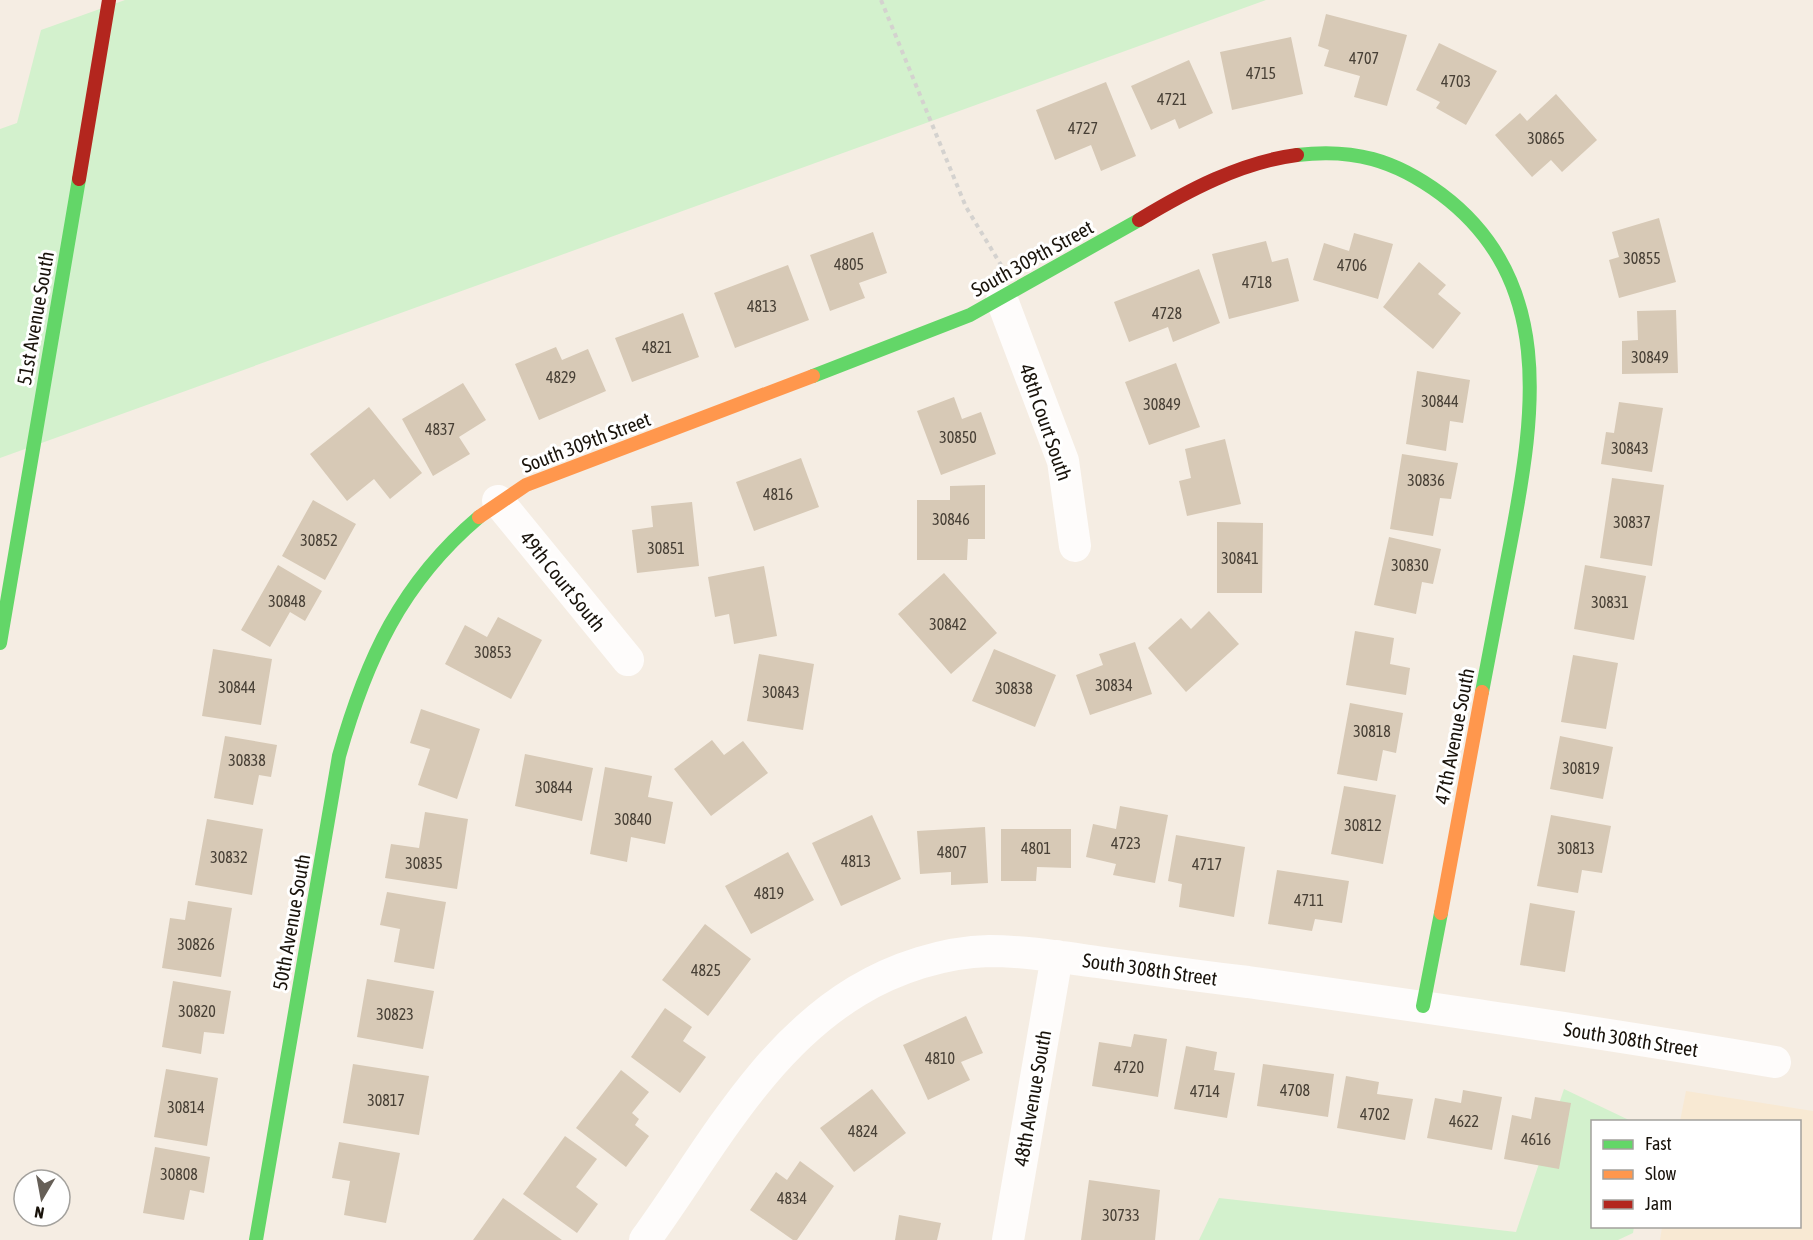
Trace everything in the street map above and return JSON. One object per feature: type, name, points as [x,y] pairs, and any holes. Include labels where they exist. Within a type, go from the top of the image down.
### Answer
[{"type":"street","name":"51st Avenue South","points":[[0,643],[109,0]]},
{"type":"street","name":"South 309th Street","points":[[391,618],[418,578],[447,545],[498,501],[556,471],[902,345],[1010,296],[1170,201],[1248,164],[1278,155],[1335,151],[1369,157],[1400,167],[1426,181],[1478,224],[1496,246],[1519,291],[1531,360],[1532,392],[1524,472]]},
{"type":"street","name":"48th Court South","points":[[1010,296],[1063,461],[1075,546]]},
{"type":"street","name":"47th Avenue South","points":[[1423,1006],[1524,472]]},
{"type":"street","name":"49th Court South","points":[[498,501],[628,660]]},
{"type":"street","name":"50th Avenue South","points":[[256,1240],[339,756],[357,690],[372,653],[391,618]]},
{"type":"street","name":"South 308th Street","points":[[645,1240],[767,1066],[818,1018],[857,991],[891,973],[923,962],[987,951],[1057,956],[1423,1006],[1774,1062]]},
{"type":"street","name":"48th Avenue South","points":[[1008,1240],[1057,956]]},
{"type":"path","points":[[881,0],[966,207],[1010,296]]},
{"type":"shaded area","points":[[1686,1091],[1813,1111],[1813,1240],[1660,1240],[1662,1228],[1801,1228],[1801,1120],[1680,1120]]},
{"type":"green space","points":[[125,0],[1266,0],[0,458],[0,129],[17,123],[41,30]]},
{"type":"green space","points":[[1564,1089],[1629,1120],[1591,1120],[1591,1228],[1634,1228],[1633,1233],[1618,1240],[1199,1240],[1219,1198],[1516,1232]]},
{"type":"building","points":[[1326,14],[1407,35],[1387,106],[1354,97],[1360,76],[1324,66],[1329,50],[1318,46]]},
{"type":"building","points":[[1291,37],[1303,94],[1232,110],[1220,52]]},
{"type":"building","points":[[1439,43],[1497,71],[1466,125],[1436,108],[1440,102],[1416,90]]},
{"type":"building","points":[[1189,60],[1213,113],[1179,129],[1175,119],[1151,130],[1131,86]]},
{"type":"building","points":[[1106,82],[1136,156],[1101,171],[1091,145],[1055,160],[1036,110]]},
{"type":"building","points":[[1556,94],[1597,140],[1562,172],[1551,160],[1532,177],[1495,135],[1520,113],[1527,121]]},
{"type":"building","points":[[1659,218],[1676,282],[1619,298],[1609,260],[1619,257],[1612,232]]},
{"type":"building","points":[[873,232],[887,273],[859,283],[865,298],[830,311],[810,255]]},
{"type":"building","points":[[1354,233],[1393,244],[1378,299],[1313,280],[1324,243],[1349,251]]},
{"type":"building","points":[[1266,241],[1272,262],[1288,258],[1299,301],[1229,319],[1212,254]]},
{"type":"building","points":[[1419,262],[1446,285],[1438,294],[1461,313],[1433,349],[1383,307]]},
{"type":"building","points":[[788,265],[809,320],[735,348],[714,293]]},
{"type":"building","points":[[1199,269],[1220,323],[1173,342],[1168,327],[1129,342],[1114,302]]},
{"type":"building","points":[[1676,310],[1678,373],[1622,374],[1622,341],[1638,340],[1637,311]]},
{"type":"building","points":[[683,313],[699,357],[632,382],[615,338]]},
{"type":"building","points":[[556,347],[562,360],[588,349],[606,391],[539,420],[515,364]]},
{"type":"building","points":[[1176,363],[1200,427],[1149,445],[1125,382]]},
{"type":"building","points":[[1417,371],[1470,380],[1463,423],[1450,421],[1446,451],[1406,444]]},
{"type":"building","points":[[463,383],[486,420],[459,437],[470,454],[433,476],[402,419]]},
{"type":"building","points":[[954,397],[962,419],[981,412],[996,454],[941,475],[917,411]]},
{"type":"building","points":[[1619,402],[1663,408],[1652,472],[1601,464],[1606,432],[1614,433]]},
{"type":"building","points":[[369,407],[422,473],[390,499],[374,479],[347,501],[310,454]]},
{"type":"building","points":[[1225,439],[1241,504],[1187,516],[1179,481],[1191,478],[1185,449]]},
{"type":"building","points":[[1402,454],[1458,463],[1451,499],[1440,498],[1433,536],[1390,529]]},
{"type":"building","points":[[801,458],[819,507],[754,531],[736,482]]},
{"type":"building","points":[[1612,478],[1664,485],[1652,566],[1600,558]]},
{"type":"building","points":[[985,485],[985,539],[968,539],[967,560],[917,560],[917,500],[950,500],[950,486]]},
{"type":"building","points":[[313,500],[356,524],[325,580],[282,556]]},
{"type":"building","points":[[692,502],[699,566],[637,573],[632,530],[653,527],[651,506]]},
{"type":"building","points":[[1217,522],[1263,523],[1262,593],[1217,593]]},
{"type":"building","points":[[1389,537],[1441,549],[1433,584],[1422,582],[1416,614],[1374,605]]},
{"type":"building","points":[[278,565],[322,591],[305,621],[290,612],[270,647],[241,630]]},
{"type":"building","points":[[1585,565],[1646,576],[1634,640],[1574,629]]},
{"type":"building","points":[[764,566],[777,636],[734,644],[729,614],[715,617],[708,577]]},
{"type":"building","points":[[944,573],[997,633],[951,674],[898,614]]},
{"type":"building","points":[[1209,611],[1239,644],[1186,692],[1148,648],[1181,618],[1191,629]]},
{"type":"building","points":[[498,617],[542,640],[511,699],[445,664],[465,625],[487,637]]},
{"type":"building","points":[[1355,631],[1394,638],[1390,664],[1410,668],[1406,695],[1346,685]]},
{"type":"building","points":[[1135,642],[1152,694],[1090,715],[1076,675],[1103,665],[1099,654]]},
{"type":"building","points":[[213,649],[272,659],[261,725],[202,716]]},
{"type":"building","points":[[994,649],[1056,675],[1035,727],[972,701]]},
{"type":"building","points":[[759,654],[814,664],[803,730],[747,721]]},
{"type":"building","points":[[1573,655],[1618,663],[1606,729],[1561,722]]},
{"type":"building","points":[[1350,703],[1403,713],[1396,753],[1383,750],[1377,781],[1337,774]]},
{"type":"building","points":[[421,709],[480,729],[457,799],[418,785],[430,749],[410,743]]},
{"type":"building","points":[[225,736],[277,745],[271,777],[259,775],[253,805],[214,798]]},
{"type":"building","points":[[1560,736],[1613,747],[1603,799],[1550,789]]},
{"type":"building","points":[[712,740],[724,755],[743,741],[768,773],[711,816],[674,769]]},
{"type":"building","points":[[525,754],[593,768],[582,821],[515,806]]},
{"type":"building","points":[[605,767],[652,776],[648,797],[673,802],[665,844],[631,837],[627,862],[590,854]]},
{"type":"building","points":[[1344,786],[1396,795],[1383,864],[1331,854]]},
{"type":"building","points":[[1120,806],[1168,815],[1155,883],[1113,875],[1116,864],[1086,857],[1093,824],[1116,829]]},
{"type":"building","points":[[425,812],[468,819],[457,889],[385,878],[391,844],[419,848]]},
{"type":"building","points":[[872,815],[901,879],[841,906],[812,843]]},
{"type":"building","points":[[1551,815],[1611,826],[1602,873],[1582,870],[1578,893],[1537,886]]},
{"type":"building","points":[[207,819],[263,829],[252,895],[195,885]]},
{"type":"building","points":[[985,827],[988,883],[951,885],[951,872],[920,874],[917,831]]},
{"type":"building","points":[[1001,829],[1071,829],[1071,868],[1037,867],[1036,881],[1001,881]]},
{"type":"building","points":[[1176,835],[1245,847],[1234,917],[1179,907],[1182,884],[1168,881]]},
{"type":"building","points":[[788,852],[814,900],[751,934],[725,886]]},
{"type":"building","points":[[1277,870],[1349,881],[1342,923],[1315,919],[1312,931],[1268,924]]},
{"type":"building","points":[[387,892],[446,902],[434,969],[394,962],[400,929],[380,925]]},
{"type":"building","points":[[188,901],[232,908],[221,977],[162,968],[170,918],[185,920]]},
{"type":"building","points":[[1530,903],[1575,911],[1565,972],[1520,965]]},
{"type":"building","points":[[705,924],[751,959],[708,1016],[662,980]]},
{"type":"building","points":[[367,979],[434,991],[423,1049],[357,1037]]},
{"type":"building","points":[[173,981],[231,991],[224,1034],[204,1032],[201,1054],[162,1047]]},
{"type":"building","points":[[665,1008],[692,1027],[683,1041],[706,1057],[680,1093],[631,1057]]},
{"type":"building","points":[[966,1016],[983,1053],[961,1062],[970,1080],[928,1100],[903,1045]]},
{"type":"building","points":[[1134,1034],[1167,1039],[1158,1097],[1092,1086],[1099,1042],[1131,1047]]},
{"type":"building","points":[[1186,1046],[1217,1052],[1214,1070],[1235,1073],[1227,1118],[1174,1109]]},
{"type":"building","points":[[353,1064],[429,1076],[419,1135],[343,1123]]},
{"type":"building","points":[[1263,1064],[1334,1074],[1328,1117],[1257,1106]]},
{"type":"building","points":[[166,1069],[218,1078],[207,1146],[154,1137]]},
{"type":"building","points":[[621,1070],[649,1092],[632,1113],[639,1119],[635,1125],[649,1136],[626,1167],[576,1128]]},
{"type":"building","points":[[1346,1076],[1379,1082],[1377,1094],[1413,1099],[1405,1140],[1337,1128]]},
{"type":"building","points":[[872,1089],[906,1133],[854,1172],[820,1128]]},
{"type":"building","points":[[1463,1090],[1502,1097],[1492,1150],[1427,1138],[1435,1098],[1461,1103]]},
{"type":"building","points":[[1535,1097],[1571,1103],[1559,1169],[1504,1159],[1512,1115],[1531,1119]]},
{"type":"building","points":[[565,1136],[597,1159],[576,1187],[598,1204],[577,1233],[523,1194]]},
{"type":"building","points":[[339,1142],[400,1153],[386,1223],[344,1215],[350,1181],[332,1178]]},
{"type":"building","points":[[155,1147],[210,1157],[204,1193],[190,1190],[184,1220],[143,1213]]},
{"type":"building","points":[[800,1161],[834,1186],[797,1240],[793,1240],[750,1210],[776,1172],[787,1180]]},
{"type":"building","points":[[1089,1180],[1160,1190],[1155,1240],[1081,1240]]},
{"type":"building","points":[[503,1198],[562,1240],[473,1240]]},
{"type":"building","points":[[899,1215],[941,1223],[937,1240],[895,1240]]},
{"type":"traffic: fast","points":[[1297,155],[1317,153],[1355,155],[1390,165],[1424,182],[1441,194],[1478,228],[1503,266],[1520,307],[1528,350],[1530,395],[1527,442],[1482,692]]},
{"type":"traffic: fast","points":[[0,643],[79,179]]},
{"type":"traffic: fast","points":[[813,376],[970,315],[1139,220]]},
{"type":"traffic: fast","points":[[256,1240],[339,756],[361,687],[390,625],[428,569],[479,517]]},
{"type":"traffic: fast","points":[[1423,1006],[1441,913]]},
{"type":"traffic: slow","points":[[479,517],[526,485],[813,376]]},
{"type":"traffic: slow","points":[[1441,913],[1482,692]]},
{"type":"traffic: jam","points":[[79,179],[109,0]]},
{"type":"traffic: jam","points":[[1139,220],[1215,179],[1255,164],[1297,155]]}]
